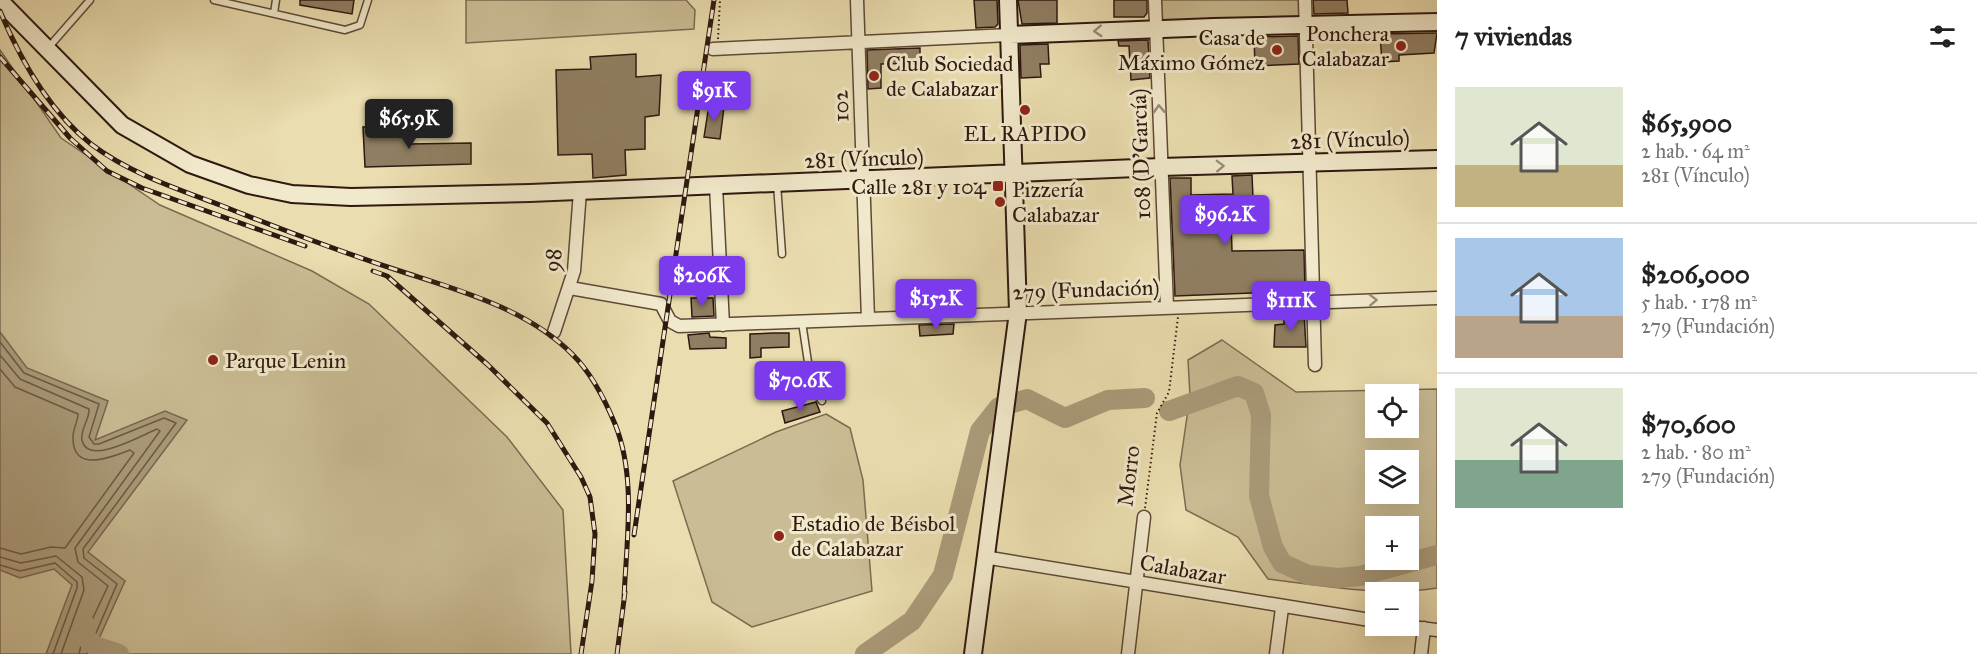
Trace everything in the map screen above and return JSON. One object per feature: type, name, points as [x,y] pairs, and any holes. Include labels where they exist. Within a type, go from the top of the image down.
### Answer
[{"type":"main road","points":[[973,654],[984,557],[1017,321],[1008,0]]},
{"type":"main road","name":"281 (Vínculo)","points":[[0,1],[122,125],[190,164],[249,185],[292,194],[351,197],[580,191],[1012,175],[1161,167],[1437,159]]},
{"type":"main road","points":[[1009,35],[1437,22]]},
{"type":"street","name":"102","points":[[857,0],[868,319]]},
{"type":"street","name":"108 (D'García)","points":[[1155,0],[1161,167],[1173,307]]},
{"type":"street","points":[[1305,0],[1312,302],[1316,365]]},
{"type":"street","points":[[716,49],[1009,35]]},
{"type":"street","points":[[716,186],[723,325]]},
{"type":"street","name":"98","points":[[554,332],[574,271],[580,191]]},
{"type":"street","name":"279 (Fundación)","points":[[570,288],[661,304],[670,321],[679,326],[868,319],[1017,321],[1173,307],[1437,298]]},
{"type":"street","name":"Morro","points":[[1128,654],[1144,517]]},
{"type":"street","name":"Calabazar","points":[[984,557],[1282,608],[1365,619]]},
{"type":"street","points":[[1276,654],[1282,608]]},
{"type":"street","points":[[1421,654],[1431,629]]},
{"type":"lane","points":[[48,48],[90,0]]},
{"type":"lane","points":[[214,0],[345,30],[360,25],[368,0]]},
{"type":"lane","points":[[274,13],[276,0]]},
{"type":"lane","points":[[777,184],[782,254]]},
{"type":"lane","points":[[802,321],[812,389],[822,401]]},
{"type":"path","points":[[716,49],[720,0]]},
{"type":"path","name":"Morro","points":[[1144,517],[1157,413],[1169,392],[1173,307]]},
{"type":"shaded area","points":[[466,0],[686,0],[695,10],[694,29],[466,43]]},
{"type":"shaded area","points":[[1155,0],[1305,0],[1305,25],[1156,29]]},
{"type":"shaded area","name":"Parque Lenin","points":[[0,50],[61,138],[160,205],[312,271],[369,304],[507,437],[563,510],[571,654],[0,654]]},
{"type":"shaded area","points":[[1222,340],[1296,392],[1365,391],[1365,438],[1419,438],[1419,389],[1437,389],[1437,588],[1419,590],[1419,582],[1365,582],[1365,590],[1268,579],[1238,537],[1186,510],[1180,465],[1190,396],[1188,360]]},
{"type":"shaded area","name":"Estadio de Béisbol de Calabazar","points":[[826,414],[850,428],[863,480],[872,591],[752,627],[712,602],[673,481],[776,432]]},
{"type":"water","points":[[0,332],[27,368],[108,401],[95,440],[165,411],[187,420],[88,552],[125,581],[92,654],[46,654],[72,585],[54,569],[20,578],[0,570]]},
{"type":"building","points":[[300,0],[354,0],[352,14],[300,5]]},
{"type":"building","points":[[974,0],[997,0],[998,24],[995,27],[976,28]]},
{"type":"building","points":[[1018,0],[1057,0],[1057,23],[1022,24]]},
{"type":"building","points":[[1114,0],[1147,0],[1147,13],[1144,17],[1114,17]]},
{"type":"building","points":[[1313,0],[1347,0],[1348,13],[1314,14]]},
{"type":"building","points":[[1437,33],[1434,53],[1399,55],[1399,61],[1382,62],[1380,34]]},
{"type":"building","name":"Casa de Máximo Gómez","points":[[1298,36],[1299,64],[1255,66],[1254,37]]},
{"type":"building","points":[[1148,40],[1150,78],[1131,80],[1129,46],[1119,46],[1118,41]]},
{"type":"building","points":[[1048,44],[1049,64],[1040,64],[1041,77],[1021,78],[1020,45]]},
{"type":"building","name":"Club Sociedad de Calabazar","points":[[920,48],[920,63],[881,64],[881,88],[868,89],[867,50]]},
{"type":"building","points":[[636,54],[636,77],[661,75],[659,115],[645,117],[645,149],[625,150],[626,175],[593,178],[592,154],[558,155],[556,70],[591,69],[590,57]]},
{"type":"building","points":[[709,105],[724,107],[720,139],[704,137]]},
{"type":"building","points":[[407,125],[408,144],[471,143],[471,164],[365,167],[363,127]]},
{"type":"building","points":[[1252,175],[1254,220],[1231,221],[1232,251],[1304,250],[1305,291],[1175,296],[1170,178],[1191,178],[1191,195],[1233,194],[1232,176]]},
{"type":"building","points":[[691,298],[713,298],[714,316],[692,317]]},
{"type":"building","points":[[1304,313],[1306,347],[1274,347],[1275,325],[1284,324],[1284,314]]},
{"type":"building","points":[[954,324],[953,334],[920,336],[919,325]]},
{"type":"building","points":[[709,333],[710,337],[726,338],[726,348],[690,349],[688,335]]},
{"type":"building","points":[[789,333],[789,347],[761,348],[761,357],[750,358],[750,334]]},
{"type":"building","points":[[816,402],[820,412],[785,423],[782,411]]},
{"type":"waterway","points":[[1169,411],[1238,386],[1254,393],[1261,415],[1259,496],[1273,547],[1282,563],[1308,575],[1338,578],[1360,576],[1437,555]]},
{"type":"waterway","points":[[865,654],[912,621],[943,575],[980,431],[999,407],[1027,399],[1065,418],[1108,400],[1145,398]]},
{"type":"waterway","points":[[84,623],[85,637],[95,646],[119,654]]},
{"type":"railway","points":[[634,535],[714,0]]},
{"type":"railway","points":[[0,11],[17,47],[49,100],[76,131],[106,154],[137,172],[186,192],[334,248],[494,304],[536,326],[573,355],[586,370],[602,397],[622,445],[628,488],[624,599]]},
{"type":"railway","points":[[0,57],[70,138],[107,171],[142,188],[305,246]]},
{"type":"railway","points":[[373,271],[387,276],[488,365],[547,423],[581,477],[590,497],[595,534],[592,581],[581,654]]},
{"type":"railway","points":[[617,654],[625,592]]},
{"type":"place","name":"Ponchera Calabazar","points":[[1401,46]]},
{"type":"place","name":"Casa de Máximo Gómez","points":[[1277,50]]},
{"type":"place","name":"Club Sociedad de Calabazar","points":[[874,76]]},
{"type":"place","name":"EL RAPIDO","points":[[1025,110]]},
{"type":"place","name":"Calle 281 y 104","points":[[998,186]]},
{"type":"place","name":"Pizzería Calabazar","points":[[1000,202]]},
{"type":"place","name":"Parque Lenin","points":[[213,360]]},
{"type":"place","name":"Estadio de Béisbol de Calabazar","points":[[779,536]]}]
